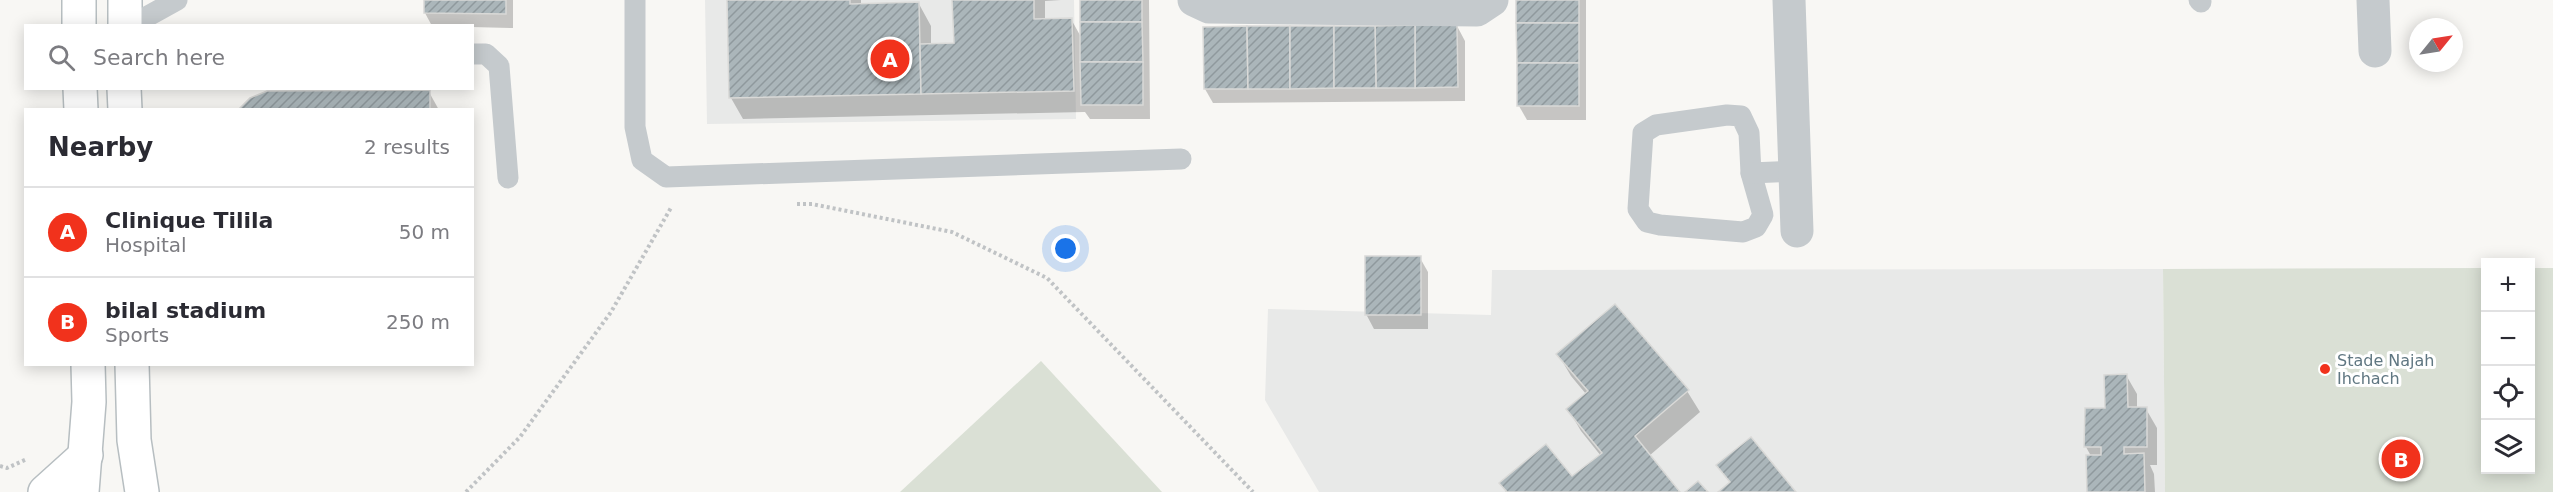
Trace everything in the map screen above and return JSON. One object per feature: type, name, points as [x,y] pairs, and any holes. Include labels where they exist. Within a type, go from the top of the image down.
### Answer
[{"type":"main road","points":[[79,0],[79,24]]},
{"type":"main road","points":[[125,0],[125,24]]},
{"type":"main road","points":[[80,90],[81,108]]},
{"type":"main road","points":[[124,90],[125,108]]},
{"type":"main road","points":[[82,492],[89,402],[88,366]]},
{"type":"main road","points":[[132,366],[134,440],[142,492]]},
{"type":"main road","points":[[45,492],[86,455]]},
{"type":"street","points":[[1194,0],[1209,7],[1477,10],[1492,0]]},
{"type":"street","points":[[1788,0],[1797,231]]},
{"type":"street","points":[[2373,0],[2375,51]]},
{"type":"lane","points":[[134,24],[177,0]]},
{"type":"lane","points":[[635,0],[635,127],[642,160],[666,177],[1181,159]]},
{"type":"lane","points":[[474,54],[486,54],[499,66],[508,178]]},
{"type":"lane","points":[[1727,115],[1741,116],[1749,133],[1751,173],[1763,215],[1756,227],[1743,231],[1660,225],[1647,222],[1638,209],[1643,133],[1656,124],[1727,115]]},
{"type":"lane","points":[[1751,173],[1795,171]]},
{"type":"path","points":[[466,492],[520,437],[611,312],[674,203]]},
{"type":"path","points":[[789,204],[812,204],[952,232],[1047,278],[1253,492]]},
{"type":"shaded area","points":[[705,0],[1074,0],[1076,119],[707,124]]},
{"type":"shaded area","name":"Stade Najah Ihchach","points":[[2481,268],[2481,474],[2535,474],[2535,268],[2553,268],[2553,492],[2165,492],[2163,269]]},
{"type":"shaded area","points":[[2163,269],[2165,492],[1319,492],[1265,400],[1268,309],[1491,315],[1492,270]]},
{"type":"shaded area","points":[[1041,361],[1162,492],[900,492]]},
{"type":"building","points":[[424,0],[506,0],[506,14],[424,13]]},
{"type":"building","points":[[727,0],[850,0],[850,4],[919,2],[921,94],[729,98]]},
{"type":"building","points":[[952,0],[1034,0],[1034,19],[1072,18],[1074,91],[921,94],[920,44],[954,43]]},
{"type":"building","points":[[1080,0],[1142,0],[1142,22],[1080,22]]},
{"type":"building","points":[[1516,0],[1579,0],[1579,23],[1516,23]]},
{"type":"building","points":[[1080,22],[1142,22],[1143,62],[1080,62]]},
{"type":"building","points":[[1516,23],[1579,23],[1579,63],[1517,63]]},
{"type":"building","points":[[1415,25],[1457,25],[1458,87],[1415,88]]},
{"type":"building","points":[[1415,25],[1415,88],[1376,88],[1375,26]]},
{"type":"building","points":[[1247,26],[1248,89],[1204,89],[1203,27]]},
{"type":"building","points":[[1247,26],[1290,26],[1290,89],[1248,89]]},
{"type":"building","points":[[1290,26],[1334,26],[1334,88],[1290,89]]},
{"type":"building","points":[[1334,26],[1375,26],[1376,88],[1334,88]]},
{"type":"building","points":[[1080,62],[1143,62],[1143,105],[1081,105]]},
{"type":"building","points":[[1517,63],[1579,63],[1579,106],[1517,106]]},
{"type":"building","points":[[430,90],[430,108],[240,108],[250,98],[267,91]]},
{"type":"building","points":[[1365,256],[1421,256],[1421,315],[1365,315]]},
{"type":"building","points":[[1615,304],[1689,390],[1635,436],[1680,492],[1507,492],[1499,483],[1546,444],[1572,476],[1602,453],[1566,409],[1588,391],[1556,354]]},
{"type":"building","points":[[2127,374],[2128,407],[2147,407],[2147,447],[2124,447],[2124,454],[2144,453],[2145,492],[2087,492],[2086,455],[2101,455],[2101,447],[2084,447],[2085,408],[2105,408],[2104,375]]},
{"type":"building","points":[[1751,437],[1796,492],[1718,492],[1730,482],[1716,465]]},
{"type":"building","points":[[1698,481],[1708,492],[1685,492]]},
{"type":"place","name":"Clinique Tilila","points":[[890,59]]},
{"type":"place","name":"Stade Najah Ihchach","points":[[2325,369]]},
{"type":"place","name":"bilal stadium","points":[[2401,459]]}]
